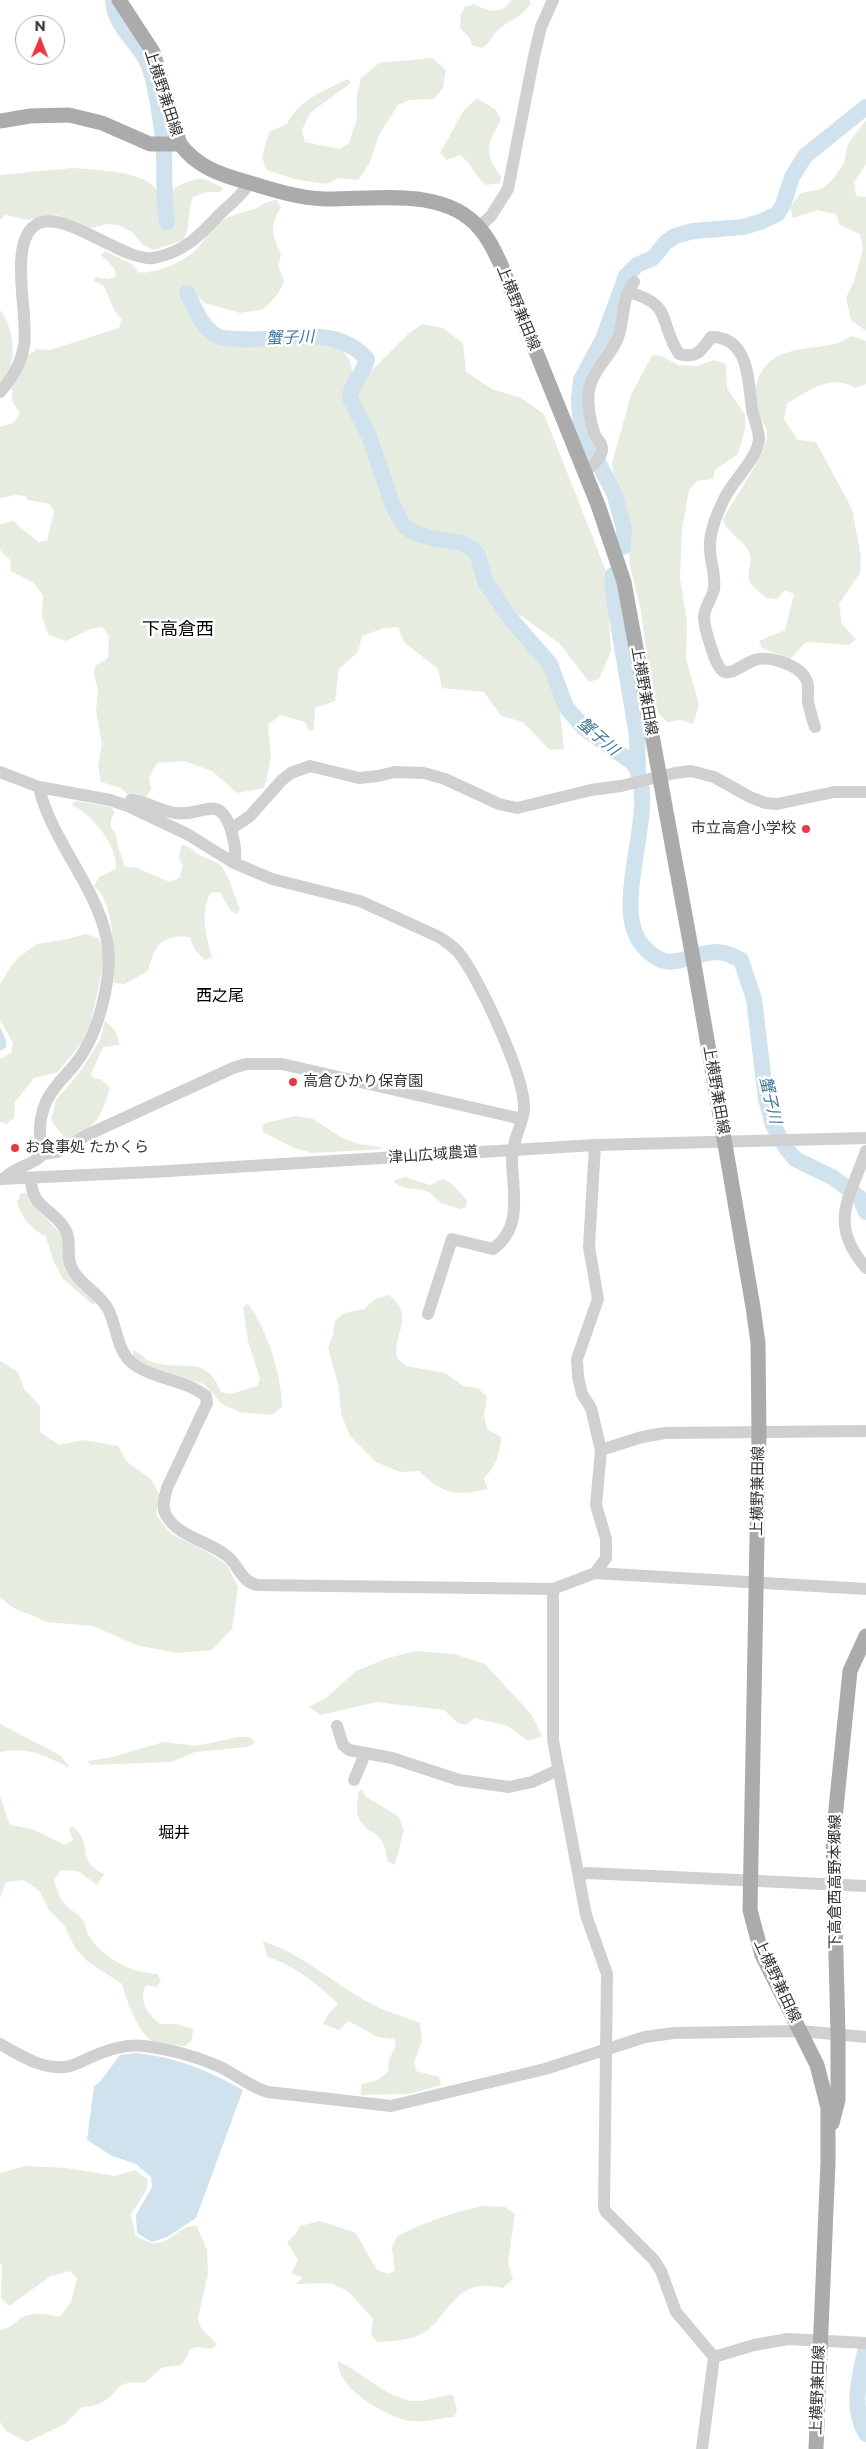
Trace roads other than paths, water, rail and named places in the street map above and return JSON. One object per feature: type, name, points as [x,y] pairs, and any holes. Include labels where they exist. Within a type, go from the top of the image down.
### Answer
[{"type":"main road","name":"上横野兼田線","points":[[119,0],[153,52],[170,145],[205,167],[227,177],[249,183],[306,197],[431,202],[451,208],[479,227],[489,241],[501,265],[588,469],[624,582],[693,958],[758,1343],[759,1434],[749,1881],[750,1910],[755,1935],[762,1955],[818,2065],[824,2087],[828,2131],[816,2449]]},
{"type":"main road","points":[[0,122],[30,116],[70,115],[102,123],[150,144],[170,145]]},
{"type":"main road","name":"下高倉西高野本郷線","points":[[828,2131],[834,2119],[838,2100],[833,1838],[850,1671],[866,1636]]},
{"type":"street","points":[[479,227],[495,210],[508,190],[534,56],[541,27],[553,0]]},
{"type":"street","points":[[0,392],[16,370],[24,347],[25,333],[21,269],[27,236],[33,226],[43,223],[70,225],[134,254],[153,258],[187,245],[196,239],[238,199],[249,183]]},
{"type":"street","points":[[588,469],[602,454],[602,447],[592,426],[589,390],[591,380],[617,340],[631,287],[654,301],[662,310],[679,354],[696,354],[703,351],[711,337],[730,341],[739,350],[750,384],[752,410],[759,439],[752,458],[724,498],[711,534],[710,548],[715,580],[714,591],[704,617],[707,632],[718,666],[725,672],[736,672],[752,660],[761,659],[776,661],[801,672],[807,680],[808,701],[815,727]]},
{"type":"street","points":[[231,829],[250,816],[282,780],[291,773],[310,766],[359,778],[394,772],[424,773],[445,779],[499,804],[516,808],[591,790],[632,784],[660,776],[691,771],[704,774],[757,800],[777,804],[834,792],[866,792]]},
{"type":"street","points":[[0,772],[39,787],[110,800],[128,806],[181,831],[234,863],[272,879],[360,901],[410,922],[451,945],[461,955],[494,1014],[516,1072],[524,1109],[513,1150],[515,1214],[506,1236],[494,1249],[452,1239],[428,1314]]},
{"type":"street","points":[[39,787],[47,811],[102,920],[110,965],[98,1016],[85,1050],[54,1087],[45,1103],[40,1135],[43,1154]]},
{"type":"street","points":[[128,806],[131,800],[143,801],[164,810],[182,814],[214,808],[221,809],[226,814],[237,852],[234,863]]},
{"type":"street","points":[[3,1178],[10,1171],[39,1158],[43,1154],[57,1152],[87,1135],[246,1064],[282,1064],[522,1119]]},
{"type":"street","name":"津山広域農道","points":[[3,1178],[31,1178],[596,1145],[724,1140],[866,1138]]},
{"type":"street","points":[[595,1573],[606,1558],[606,1547],[596,1505],[601,1450],[591,1408],[582,1394],[578,1377],[577,1359],[598,1299],[590,1247],[596,1145]]},
{"type":"street","points":[[866,1151],[843,1218],[845,1233],[852,1250],[866,1268]]},
{"type":"street","points":[[31,1178],[31,1189],[35,1198],[65,1228],[68,1259],[77,1277],[108,1308],[125,1356],[136,1366],[186,1385],[206,1396],[207,1403],[167,1488],[164,1502],[165,1514],[174,1525],[229,1557],[246,1581],[257,1585],[553,1589],[595,1573],[756,1581],[866,1589]]},
{"type":"street","points":[[601,1450],[642,1437],[666,1433],[759,1434],[866,1431]]},
{"type":"street","points":[[553,1589],[552,1717],[558,1770],[590,1933],[606,1974],[608,1992],[605,2048],[604,2207],[606,2212],[654,2260],[661,2271],[676,2312],[714,2357],[702,2449]]},
{"type":"street","points":[[337,1726],[343,1745],[349,1750],[422,1766],[448,1777],[499,1786],[532,1782],[558,1770]]},
{"type":"street","points":[[354,1780],[365,1754]]},
{"type":"street","points":[[578,1875],[587,1873],[833,1886],[866,1886]]},
{"type":"street","points":[[0,2044],[33,2062],[65,2067],[110,2049],[124,2046],[143,2046],[166,2050],[219,2066],[256,2089],[268,2092],[390,2106],[545,2069],[605,2048],[645,2037],[674,2033],[801,2031],[866,2037]]},
{"type":"street","points":[[714,2357],[777,2341],[862,2343]]},
{"type":"water","points":[[0,1027],[6,1040],[6,1047],[0,1051]]},
{"type":"water","points":[[135,2053],[178,2061],[216,2076],[243,2090],[196,2218],[167,2237],[152,2242],[137,2233],[136,2215],[152,2187],[151,2177],[136,2164],[112,2156],[87,2140],[94,2086],[99,2083],[120,2055]]},
{"type":"waterway","name":"蟹子川","points":[[113,0],[114,10],[122,27],[145,57],[154,85],[163,137],[167,222]]},
{"type":"waterway","points":[[623,547],[624,528],[614,493],[589,445],[580,420],[579,399],[581,380],[603,339],[626,276],[637,265],[653,258],[666,242],[675,236],[693,231],[743,227],[777,214],[783,205],[792,177],[805,156],[866,107]]},
{"type":"waterway","name":"蟹子川","points":[[187,293],[203,323],[219,337],[236,339],[322,337],[338,340],[353,347],[367,359],[352,389],[350,398],[369,436],[393,506],[403,525],[413,532],[431,538],[461,543],[473,549],[478,556],[485,581],[509,617],[550,664],[566,707],[584,728],[633,763],[641,781],[642,804],[630,906],[633,928],[643,946],[653,955],[670,962],[716,952],[726,953],[741,960],[754,999],[766,1099],[773,1125],[786,1148],[795,1159],[832,1177],[846,1187],[860,1198],[866,1212]]},
{"type":"waterway","points":[[613,575],[613,593],[637,736],[638,770]]},
{"type":"waterway","name":"蟹子川","points":[[866,2347],[859,2381],[857,2403],[861,2424],[866,2434]]},
{"type":"place","name":"市立高倉小学校","points":[[806,829]]},
{"type":"place","name":"高倉ひかり保育園","points":[[293,1082]]},
{"type":"place","name":"お食事処 たかくら","points":[[15,1148]]},
{"type":"district","name":"下高倉西","points":[[178,630]]},
{"type":"district","name":"西之尾","points":[[220,996]]},
{"type":"district","name":"堀井","points":[[174,1833]]}]
